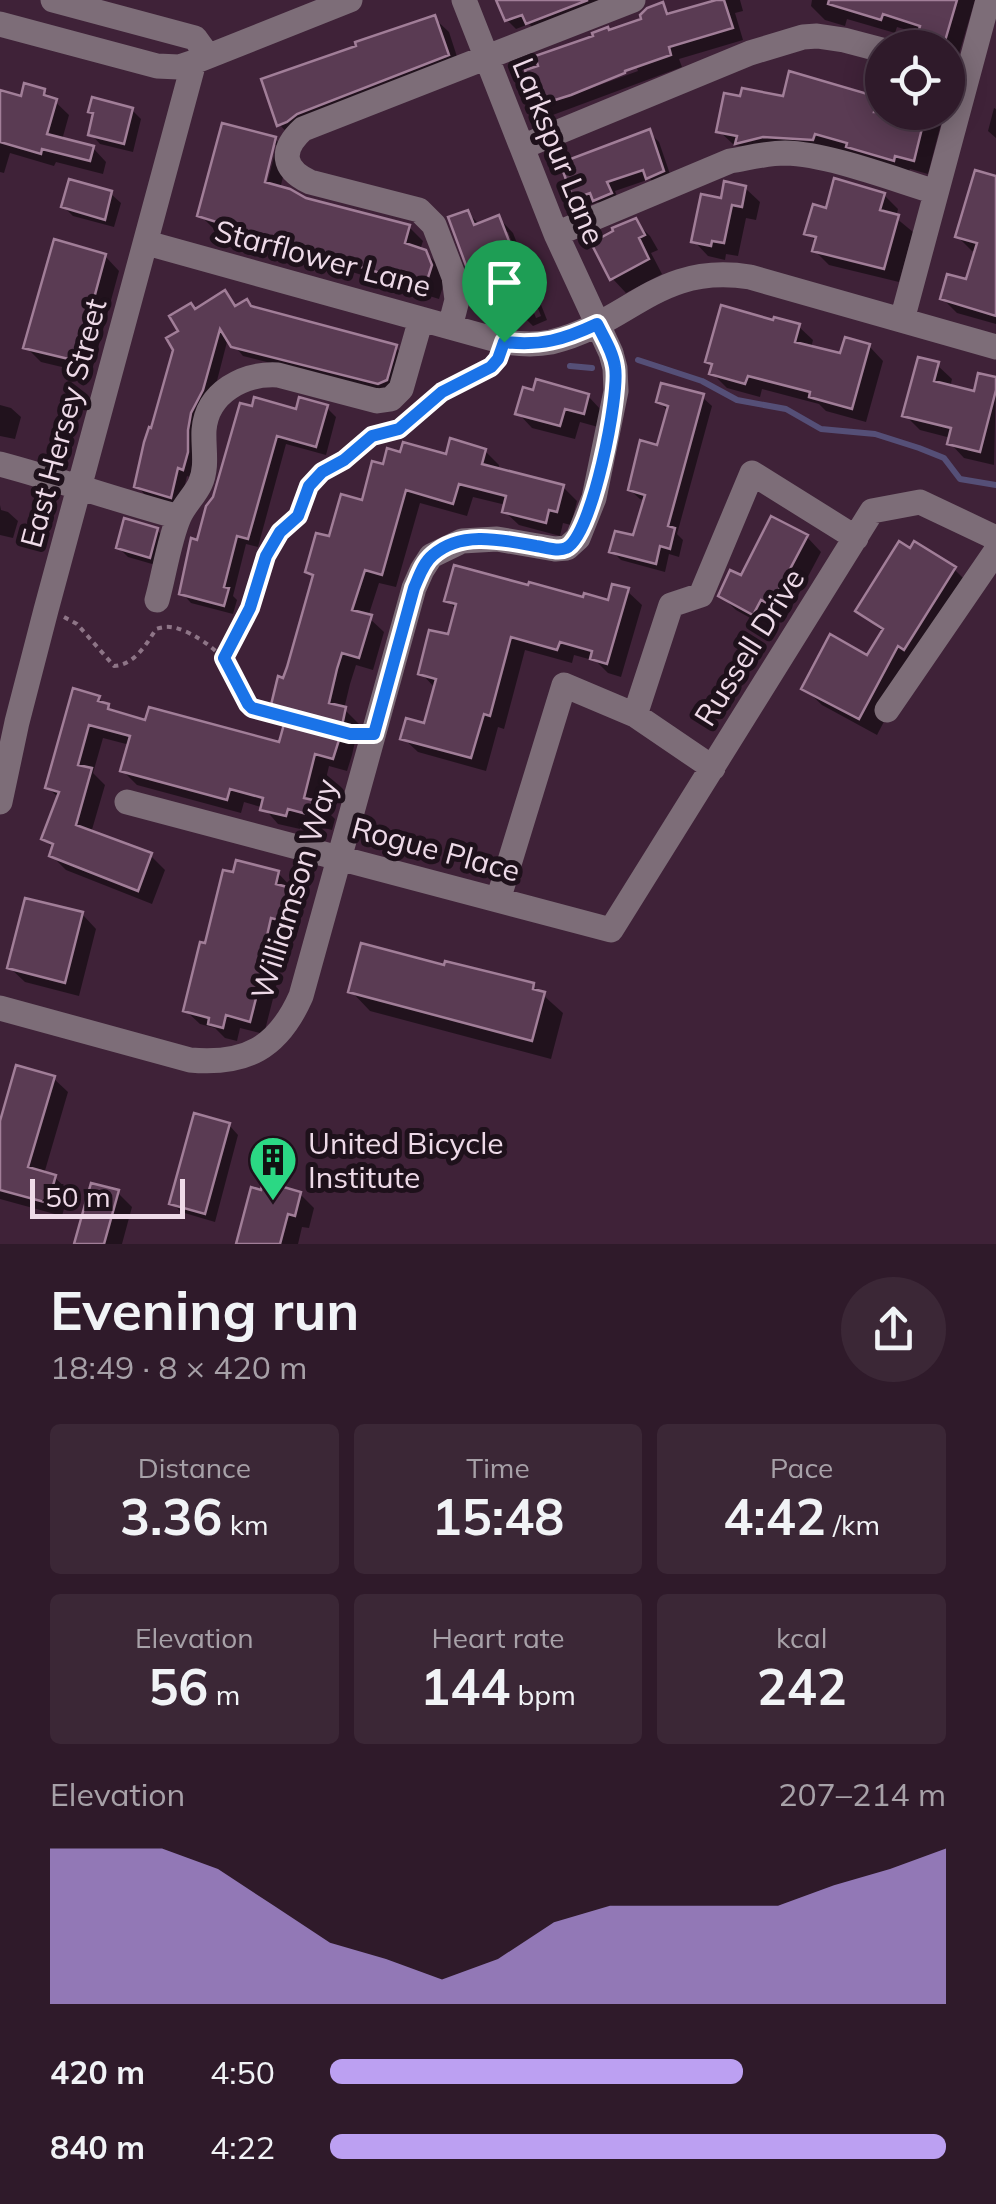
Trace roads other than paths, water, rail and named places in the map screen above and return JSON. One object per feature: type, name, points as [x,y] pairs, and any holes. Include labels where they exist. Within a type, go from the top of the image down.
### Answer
[{"type":"street","points":[[53,0],[195,38],[202,59]]},
{"type":"street","points":[[0,24],[157,66],[179,67],[350,0]]},
{"type":"street","name":"Larkspur Lane","points":[[464,0],[556,234],[597,324]]},
{"type":"street","points":[[450,327],[458,300],[454,277],[434,226],[419,210],[295,175],[288,163],[292,140],[302,129],[634,0]]},
{"type":"street","points":[[965,54],[988,0]]},
{"type":"street","points":[[522,147],[750,53],[803,37],[865,46]]},
{"type":"street","name":"East Hersey Street","points":[[0,802],[17,722],[79,488],[146,243],[202,59]]},
{"type":"street","points":[[902,320],[936,192],[947,130]]},
{"type":"street","points":[[556,234],[730,161],[756,156],[785,153],[823,158],[936,192]]},
{"type":"street","name":"Starflower Lane","points":[[146,243],[504,342],[546,343],[571,336],[678,281],[726,273],[996,347]]},
{"type":"street","points":[[157,600],[179,517],[201,482],[205,468],[206,418],[224,392],[237,382],[264,374],[377,401],[391,398],[401,389],[421,319]]},
{"type":"street","name":"Williamson Way","points":[[0,1008],[190,1060],[217,1062],[237,1058],[258,1051],[278,1034],[302,996],[422,570],[445,547],[478,538],[556,549],[567,548],[578,538],[594,498],[616,391],[616,368],[597,324]]},
{"type":"street","points":[[0,464],[179,517]]},
{"type":"street","points":[[635,715],[672,605],[701,595],[752,472],[856,538]]},
{"type":"street","name":"Russell Drive","points":[[612,930],[872,512],[920,502],[996,538]]},
{"type":"street","points":[[887,710],[996,550]]},
{"type":"street","points":[[498,900],[564,684],[635,715],[713,768]]},
{"type":"street","name":"Rogue Place","points":[[126,802],[612,930]]},
{"type":"waterway","points":[[638,360],[702,381],[737,400],[786,409],[821,429],[875,434],[919,448],[944,458],[960,479],[996,485]]},
{"type":"waterway","points":[[570,366],[592,368]]},
{"type":"place","name":"United Bicycle Institute","points":[[273,1202]]}]
